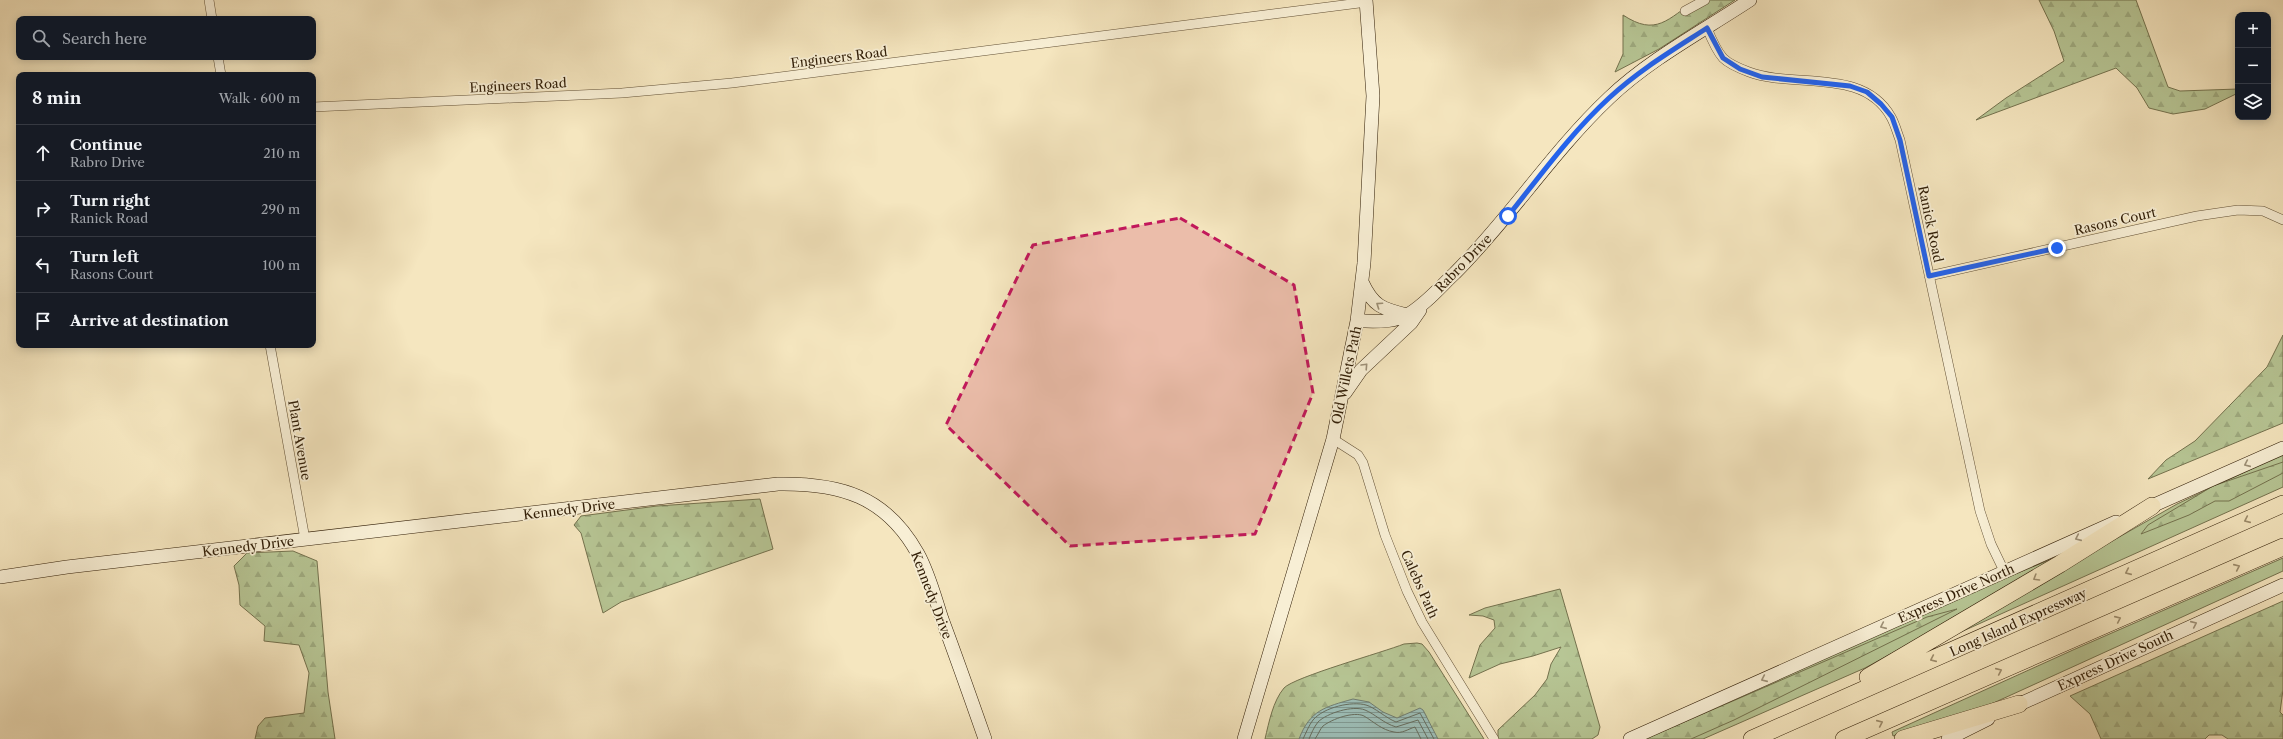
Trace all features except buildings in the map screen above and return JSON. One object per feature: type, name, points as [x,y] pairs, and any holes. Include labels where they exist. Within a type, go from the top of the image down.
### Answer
[{"type":"highway","name":"Long Island Expressway","points":[[1752,739],[2283,504]]},
{"type":"highway","points":[[1745,739],[1872,675],[2060,564],[2152,506]]},
{"type":"highway","points":[[1844,739],[2283,547]]},
{"type":"highway","points":[[1903,739],[2019,704]]},
{"type":"main road","name":"Rabro Drive","points":[[1357,321],[1385,322],[1407,315],[1429,298],[1474,254],[1584,124],[1610,97],[1637,74],[1750,0]]},
{"type":"main road","name":"Old Willets Path","points":[[1244,739],[1332,439],[1357,321],[1373,96],[1366,1]]},
{"type":"main road","points":[[1361,281],[1368,296],[1376,304],[1388,310],[1407,315]]},
{"type":"main road","points":[[1342,397],[1361,370],[1411,323],[1429,298]]},
{"type":"main road","name":"Express Drive North","points":[[1630,739],[2004,571],[2283,448]]},
{"type":"main road","name":"Kennedy Drive","points":[[0,577],[28,572],[778,484],[829,486],[851,493],[870,502],[891,517],[918,554],[985,739]]},
{"type":"main road","name":"Express Drive South","points":[[1948,739],[2019,704],[2283,585]]},
{"type":"street","points":[[208,0],[211,16]]},
{"type":"street","points":[[1685,11],[1705,0]]},
{"type":"street","name":"Engineers Road","points":[[316,107],[622,93],[732,83],[1366,1]]},
{"type":"street","name":"Ranick Road","points":[[1707,28],[1723,58],[1740,69],[1762,77],[1850,86],[1867,92],[1881,104],[1892,117],[1900,140],[1980,511],[2004,571]]},
{"type":"street","points":[[218,60],[220,72]]},
{"type":"street","name":"Rasons Court","points":[[1929,276],[2197,216],[2238,210],[2263,211],[2283,220]]},
{"type":"street","name":"Plant Avenue","points":[[271,348],[305,539]]},
{"type":"street","name":"Calebs Path","points":[[1332,439],[1358,455],[1363,463],[1385,535],[1407,591],[1422,622],[1494,739]]},
{"type":"highlighted area","points":[[1180,218],[1294,285],[1313,393],[1255,534],[1070,546],[946,425],[1033,245]]},
{"type":"green space","points":[[1696,0],[1735,0],[1659,49],[1615,72],[1623,54],[1623,15],[1644,25],[1653,25],[1669,19]]},
{"type":"green space","points":[[2039,0],[2136,0],[2168,87],[2180,91],[2235,89],[2235,94],[2205,109],[2173,114],[2149,108],[2137,88],[2116,68],[1976,120],[2006,98],[2064,61],[2054,31]]},
{"type":"green space","points":[[2283,335],[2283,423],[2148,479],[2166,460],[2195,441],[2267,367]]},
{"type":"green space","points":[[2283,454],[2283,487],[1952,636],[1951,633],[2177,504]]},
{"type":"green space","points":[[2283,462],[2283,473],[2229,501],[2215,501],[2189,515],[2141,534],[2148,525],[2213,486]]},
{"type":"green space","points":[[760,499],[773,549],[621,602],[603,613],[581,533],[574,525],[581,516],[657,506]]},
{"type":"green space","points":[[293,551],[317,561],[328,692],[335,739],[255,739],[258,726],[265,718],[304,713],[309,673],[299,645],[264,641],[265,626],[240,605],[239,585],[234,566],[247,553]]},
{"type":"green space","points":[[2059,556],[1971,610],[1865,668],[1703,739],[1642,739],[1957,598]]},
{"type":"green space","points":[[2283,558],[2283,571],[1989,705],[1893,736],[1892,732],[2073,650]]},
{"type":"green space","points":[[1560,589],[1600,727],[1598,735],[1592,739],[1498,739],[1498,730],[1535,695],[1547,679],[1551,664],[1561,647],[1500,664],[1469,678],[1480,645],[1495,628],[1494,620],[1483,616],[1469,615],[1485,608]]},
{"type":"green space","points":[[2283,601],[2283,690],[2280,712],[2283,715],[2283,739],[2228,739],[2222,735],[2209,735],[2205,739],[2101,739],[2090,714],[2070,696]]},
{"type":"green space","points":[[1957,609],[1734,720],[1691,739],[1645,739],[1927,617]]},
{"type":"green space","points":[[1404,644],[1422,644],[1429,652],[1484,739],[1265,739],[1277,699],[1284,688],[1291,683],[1321,671]]},
{"type":"water","points":[[1353,699],[1369,702],[1383,712],[1397,718],[1420,708],[1423,710],[1438,739],[1299,739],[1308,722],[1320,711]]},
{"type":"route","points":[[1508,216],[1564,146],[1610,97],[1637,74],[1707,28],[1714,44],[1723,58],[1740,69],[1762,77],[1850,86],[1867,92],[1881,104],[1892,117],[1900,140],[1929,276],[2057,248]]}]
